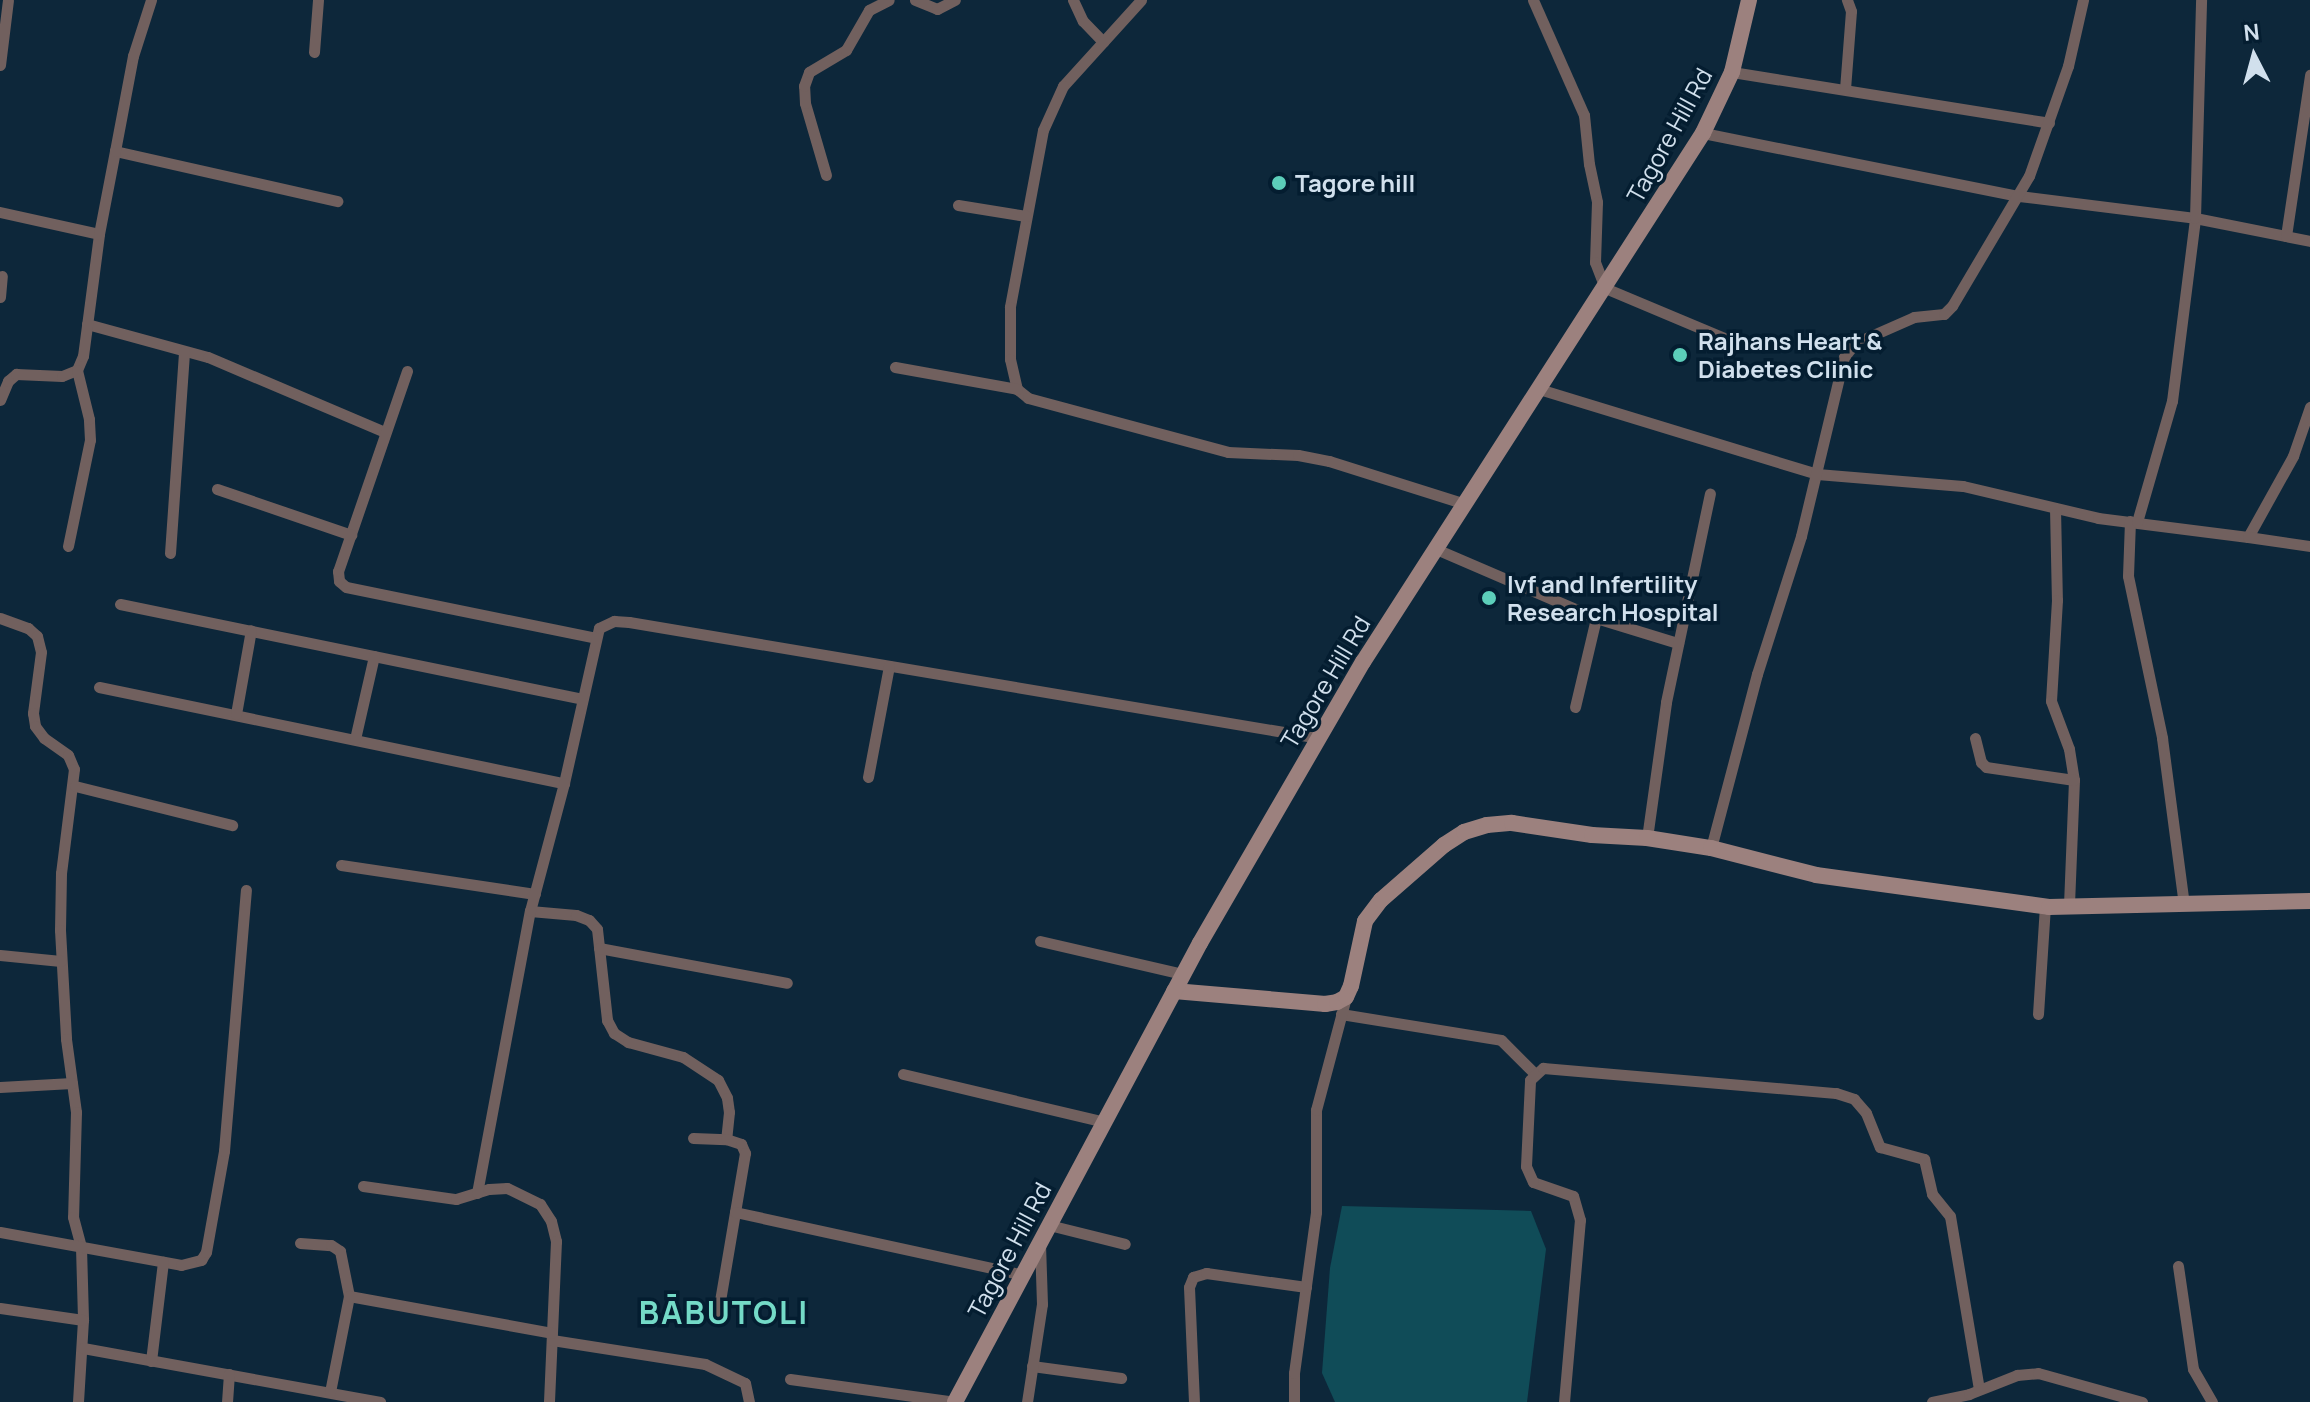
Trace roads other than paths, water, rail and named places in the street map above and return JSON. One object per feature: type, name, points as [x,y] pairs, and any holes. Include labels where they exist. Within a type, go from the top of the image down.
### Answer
[{"type":"main road","name":"Tagore Hill Rd","points":[[955,1402],[1183,974],[1319,738],[1436,549],[1703,133],[1732,72],[1749,0]]},
{"type":"main road","points":[[1174,991],[1325,1004],[1346,997],[1365,921],[1372,911],[1464,832],[1487,825],[1512,823],[1592,835],[1647,838],[1711,848],[1816,875],[2045,906],[2310,901]]},
{"type":"street","points":[[0,65],[8,0]]},
{"type":"street","points":[[68,546],[90,440],[89,419],[77,370],[133,56],[151,0]]},
{"type":"street","points":[[314,52],[318,0]]},
{"type":"street","points":[[826,175],[805,103],[804,86],[809,72],[846,50],[869,10],[889,0]]},
{"type":"street","points":[[915,0],[937,9],[955,0]]},
{"type":"street","points":[[1073,0],[1083,21],[1103,42]]},
{"type":"street","points":[[1017,389],[1010,359],[1010,307],[1043,130],[1063,86],[1141,0]]},
{"type":"street","points":[[1533,0],[1584,115],[1597,202],[1595,262],[1605,288],[1729,340]]},
{"type":"street","points":[[1845,89],[1851,11],[1847,0]]},
{"type":"street","points":[[1711,848],[1757,674],[1782,600],[1817,474],[1843,363],[1850,347],[1914,317],[1947,312],[2019,196],[2049,123],[2076,37],[2083,0]]},
{"type":"street","points":[[2184,904],[2162,738],[2128,576],[2134,522],[2172,401],[2195,218],[2201,0]]},
{"type":"street","points":[[1732,72],[2049,123]]},
{"type":"street","points":[[2286,236],[2310,75]]},
{"type":"street","points":[[1703,133],[2019,196],[2195,218],[2310,241]]},
{"type":"street","points":[[115,151],[337,201]]},
{"type":"street","points":[[958,205],[1026,216]]},
{"type":"street","points":[[0,212],[99,234]]},
{"type":"street","points":[[0,297],[2,276]]},
{"type":"street","points":[[87,324],[228,365],[385,432]]},
{"type":"street","points":[[170,553],[184,351]]},
{"type":"street","points":[[895,367],[1017,389],[1028,398],[1228,452],[1298,455],[1329,461],[1465,504]]},
{"type":"street","points":[[0,369],[8,381]]},
{"type":"street","points":[[0,400],[8,381],[27,372],[62,376],[77,370]]},
{"type":"street","points":[[407,371],[338,571],[339,581],[346,587],[596,638]]},
{"type":"street","points":[[1539,389],[1817,474],[1963,486],[2055,508],[2134,522],[2310,546]]},
{"type":"street","points":[[2248,537],[2293,456],[2310,407]]},
{"type":"street","points":[[217,489],[351,535]]},
{"type":"street","points":[[1647,838],[1660,737],[1710,494]]},
{"type":"street","points":[[2055,508],[2057,600],[2051,701],[2069,749],[2074,780],[2069,906]]},
{"type":"street","points":[[1436,549],[1596,618],[1678,643]]},
{"type":"street","points":[[120,604],[582,699]]},
{"type":"street","points":[[0,618],[28,628],[37,636],[41,652],[33,713],[35,726],[44,738],[68,755],[74,769],[75,786],[61,873],[61,961],[76,1112],[73,1217],[81,1247],[83,1320],[78,1402]]},
{"type":"street","points":[[1575,707],[1596,618]]},
{"type":"street","points":[[477,1193],[530,911],[564,783],[599,628],[614,621],[629,622],[1319,738]]},
{"type":"street","points":[[236,714],[251,630]]},
{"type":"street","points":[[355,739],[374,656]]},
{"type":"street","points":[[868,777],[889,666]]},
{"type":"street","points":[[99,687],[564,783]]},
{"type":"street","points":[[1975,738],[1980,758],[1986,767],[2074,780]]},
{"type":"street","points":[[75,786],[232,825]]},
{"type":"street","points":[[341,865],[535,894]]},
{"type":"street","points":[[0,1232],[193,1265],[206,1252],[224,1151],[246,890]]},
{"type":"street","points":[[2038,1014],[2045,906]]},
{"type":"street","points":[[530,911],[576,915],[589,920],[597,929],[607,1020],[614,1033],[628,1042],[683,1057],[718,1080],[727,1098],[726,1139]]},
{"type":"street","points":[[1040,941],[1183,974]]},
{"type":"street","points":[[599,948],[787,983]]},
{"type":"street","points":[[0,955],[61,961]]},
{"type":"street","points":[[1294,1402],[1316,1212],[1316,1110],[1346,997]]},
{"type":"street","points":[[1341,1014],[1501,1040],[1534,1073]]},
{"type":"street","points":[[1564,1402],[1579,1207],[1573,1196],[1533,1182],[1528,1177],[1530,1080],[1534,1073],[1543,1068],[1836,1093],[1854,1099],[1866,1113],[1880,1147],[1924,1159],[1932,1194],[1950,1216],[1979,1389]]},
{"type":"street","points":[[903,1074],[1104,1122]]},
{"type":"street","points":[[0,1087],[72,1083]]},
{"type":"street","points":[[693,1138],[726,1139],[741,1144],[745,1153],[718,1312]]},
{"type":"street","points":[[363,1186],[443,1199],[465,1198],[507,1188],[540,1204],[551,1221],[556,1241],[549,1402]]},
{"type":"street","points":[[735,1212],[1023,1275]]},
{"type":"street","points":[[1049,1225],[1125,1244]]},
{"type":"street","points":[[300,1243],[331,1245],[340,1251],[349,1296],[330,1392]]},
{"type":"street","points":[[1027,1402],[1042,1304],[1040,1243]]},
{"type":"street","points":[[151,1361],[163,1262]]},
{"type":"street","points":[[2178,1266],[2193,1369],[2212,1402]]},
{"type":"street","points":[[1194,1402],[1189,1287],[1193,1277],[1206,1273],[1306,1287]]},
{"type":"street","points":[[349,1296],[705,1364],[745,1383],[749,1402]]},
{"type":"street","points":[[0,1308],[83,1320]]},
{"type":"street","points":[[83,1348],[380,1402]]},
{"type":"street","points":[[1032,1366],[1121,1378]]},
{"type":"street","points":[[1932,1402],[2017,1375],[2038,1373],[2142,1402]]},
{"type":"street","points":[[227,1402],[229,1374]]},
{"type":"street","points":[[790,1379],[955,1402]]},
{"type":"place","name":"Tagore hill","points":[[1279,183]]},
{"type":"place","name":"Rajhans Heart & Diabetes Clinic","points":[[1680,355]]},
{"type":"place","name":"Ivf and Infertility Research Hospital","points":[[1489,598]]},
{"type":"district","name":"BĀBUTOLI","points":[[724,1312]]}]
